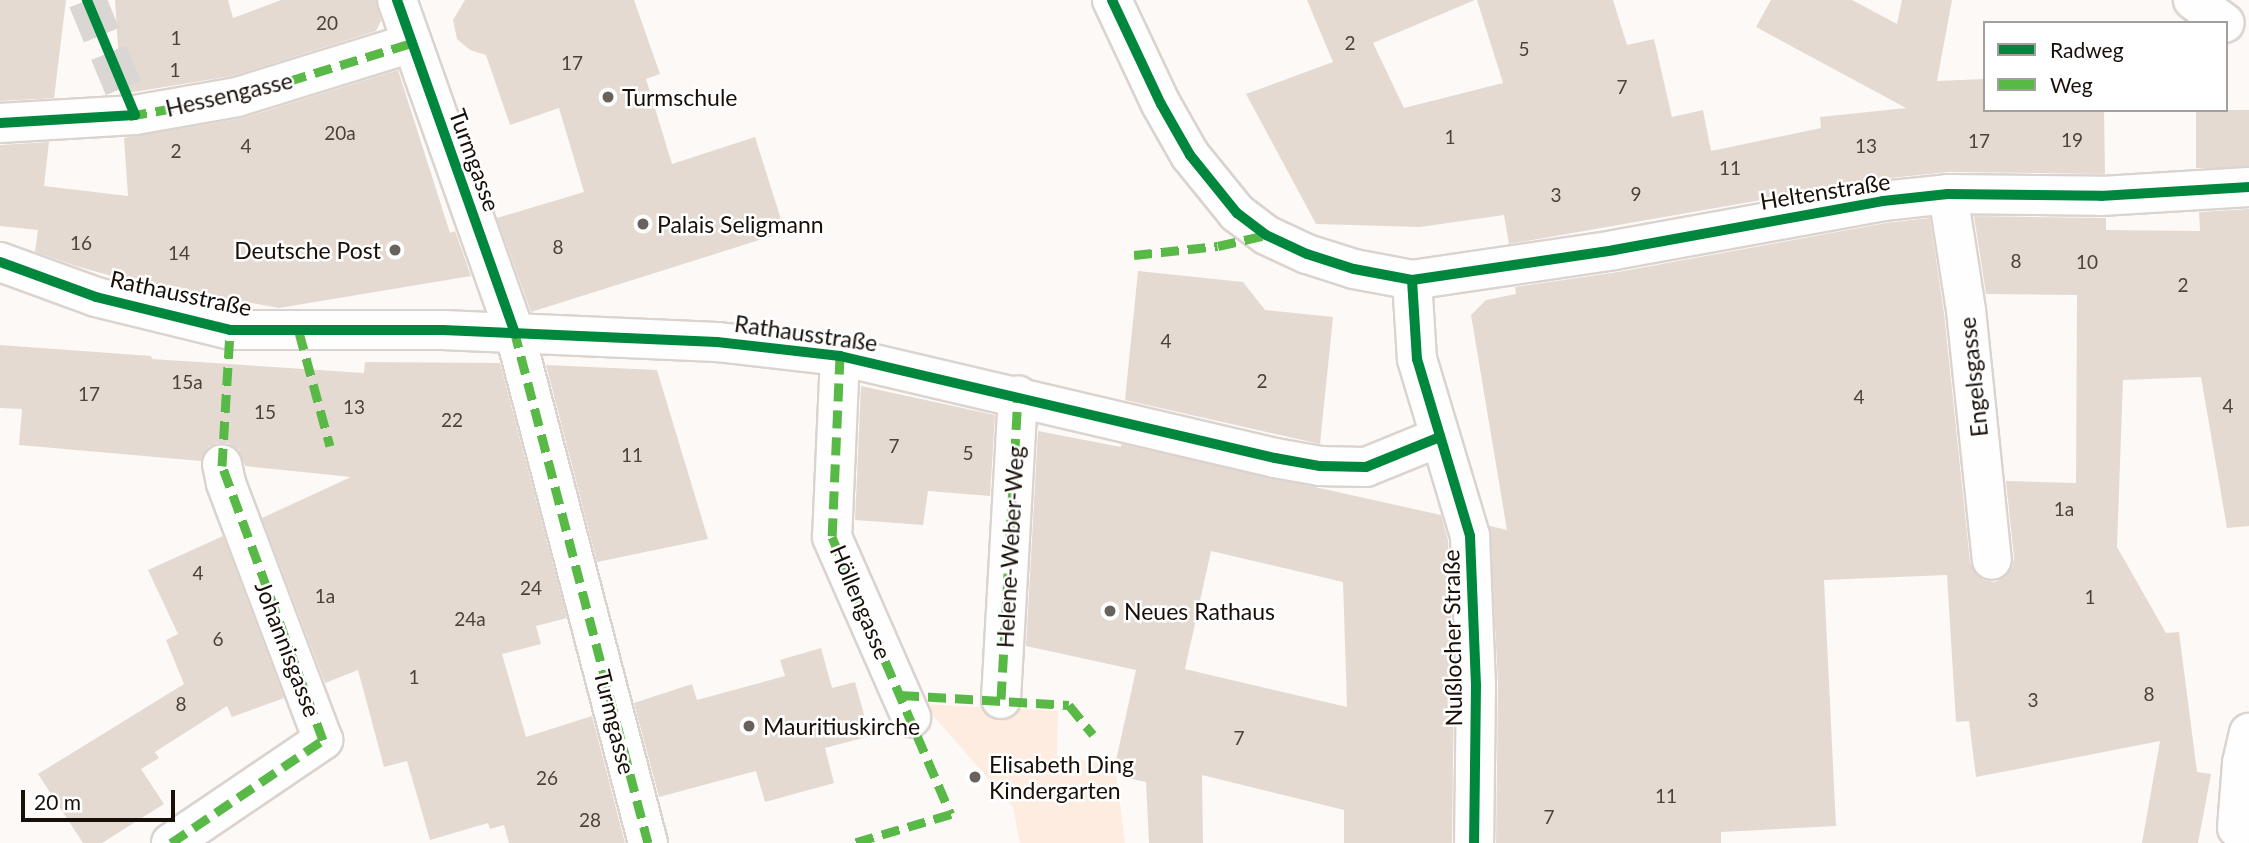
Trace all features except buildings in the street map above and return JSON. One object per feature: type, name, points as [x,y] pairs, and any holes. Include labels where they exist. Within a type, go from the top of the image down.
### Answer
[{"type":"street","name":"Turmgasse","points":[[397,0],[515,334],[648,843]]},
{"type":"street","name":"Heltenstraße","points":[[1112,0],[1161,104],[1190,155],[1237,213],[1266,235],[1307,254],[1354,270],[1412,280],[1614,250],[1826,210],[1948,194],[2101,196],[2249,187]]},
{"type":"street","points":[[2193,0],[2222,21]]},
{"type":"street","points":[[2228,25],[2249,41]]},
{"type":"street","name":"Hessengasse","points":[[0,123],[237,97],[411,43]]},
{"type":"street","name":"Engelsgasse","points":[[1948,194],[1966,310],[1992,560]]},
{"type":"street","name":"Rathausstraße","points":[[0,262],[96,297],[230,330],[299,332],[392,329],[716,342],[840,356],[1275,458],[1320,466],[1366,467],[1440,437]]},
{"type":"street","points":[[1412,280],[1417,359],[1440,437]]},
{"type":"street","name":"Höllengasse","points":[[840,356],[832,537],[911,717]]},
{"type":"street","name":"Helene-Weber-Weg","points":[[1001,699],[1018,396]]},
{"type":"street","name":"Nußlocher Straße","points":[[1440,437],[1470,536],[1476,685],[1474,843]]},
{"type":"street","name":"Johannisgasse","points":[[171,843],[323,740],[226,483],[222,464]]},
{"type":"street","points":[[2237,828],[2242,764],[2249,733]]},
{"type":"shaded area","points":[[923,704],[1058,711],[1057,756],[1115,765],[1125,843],[1020,843],[1013,807]]},
{"type":"tunnel","points":[[87,0],[128,99]]},
{"type":"marked path","points":[[129,116],[237,97],[411,43]]},
{"type":"marked path","points":[[1134,255],[1218,246],[1266,235]]},
{"type":"marked path","points":[[171,843],[323,740],[222,466],[230,330]]},
{"type":"marked path","points":[[514,330],[648,843]]},
{"type":"marked path","points":[[299,332],[330,446]]},
{"type":"marked path","points":[[840,356],[832,537],[951,814],[853,843]]},
{"type":"marked path","points":[[1001,699],[1018,395]]},
{"type":"marked path","points":[[901,695],[1069,705],[1093,735]]},
{"type":"cycle path","points":[[0,123],[135,115],[87,0]]},
{"type":"cycle path","points":[[397,0],[515,334]]},
{"type":"cycle path","points":[[1112,0],[1161,104],[1190,155],[1237,213],[1266,235],[1307,254],[1354,269],[1412,280],[1614,250],[1883,201],[1948,194],[2101,196],[2249,187]]},
{"type":"cycle path","points":[[0,262],[96,297],[230,330],[443,330],[717,342],[840,356],[1275,458],[1320,466],[1366,467],[1440,437]]},
{"type":"cycle path","points":[[1412,280],[1417,359],[1470,536],[1476,685],[1474,843]]},
{"type":"place","name":"Turmschule","points":[[608,97]]},
{"type":"place","name":"Palais Seligmann","points":[[643,224]]},
{"type":"place","name":"Deutsche Post","points":[[395,250]]},
{"type":"place","name":"Neues Rathaus","points":[[1110,611]]},
{"type":"place","name":"Mauritiuskirche","points":[[749,726]]},
{"type":"place","name":"Elisabeth Ding Kindergarten","points":[[975,777]]}]
